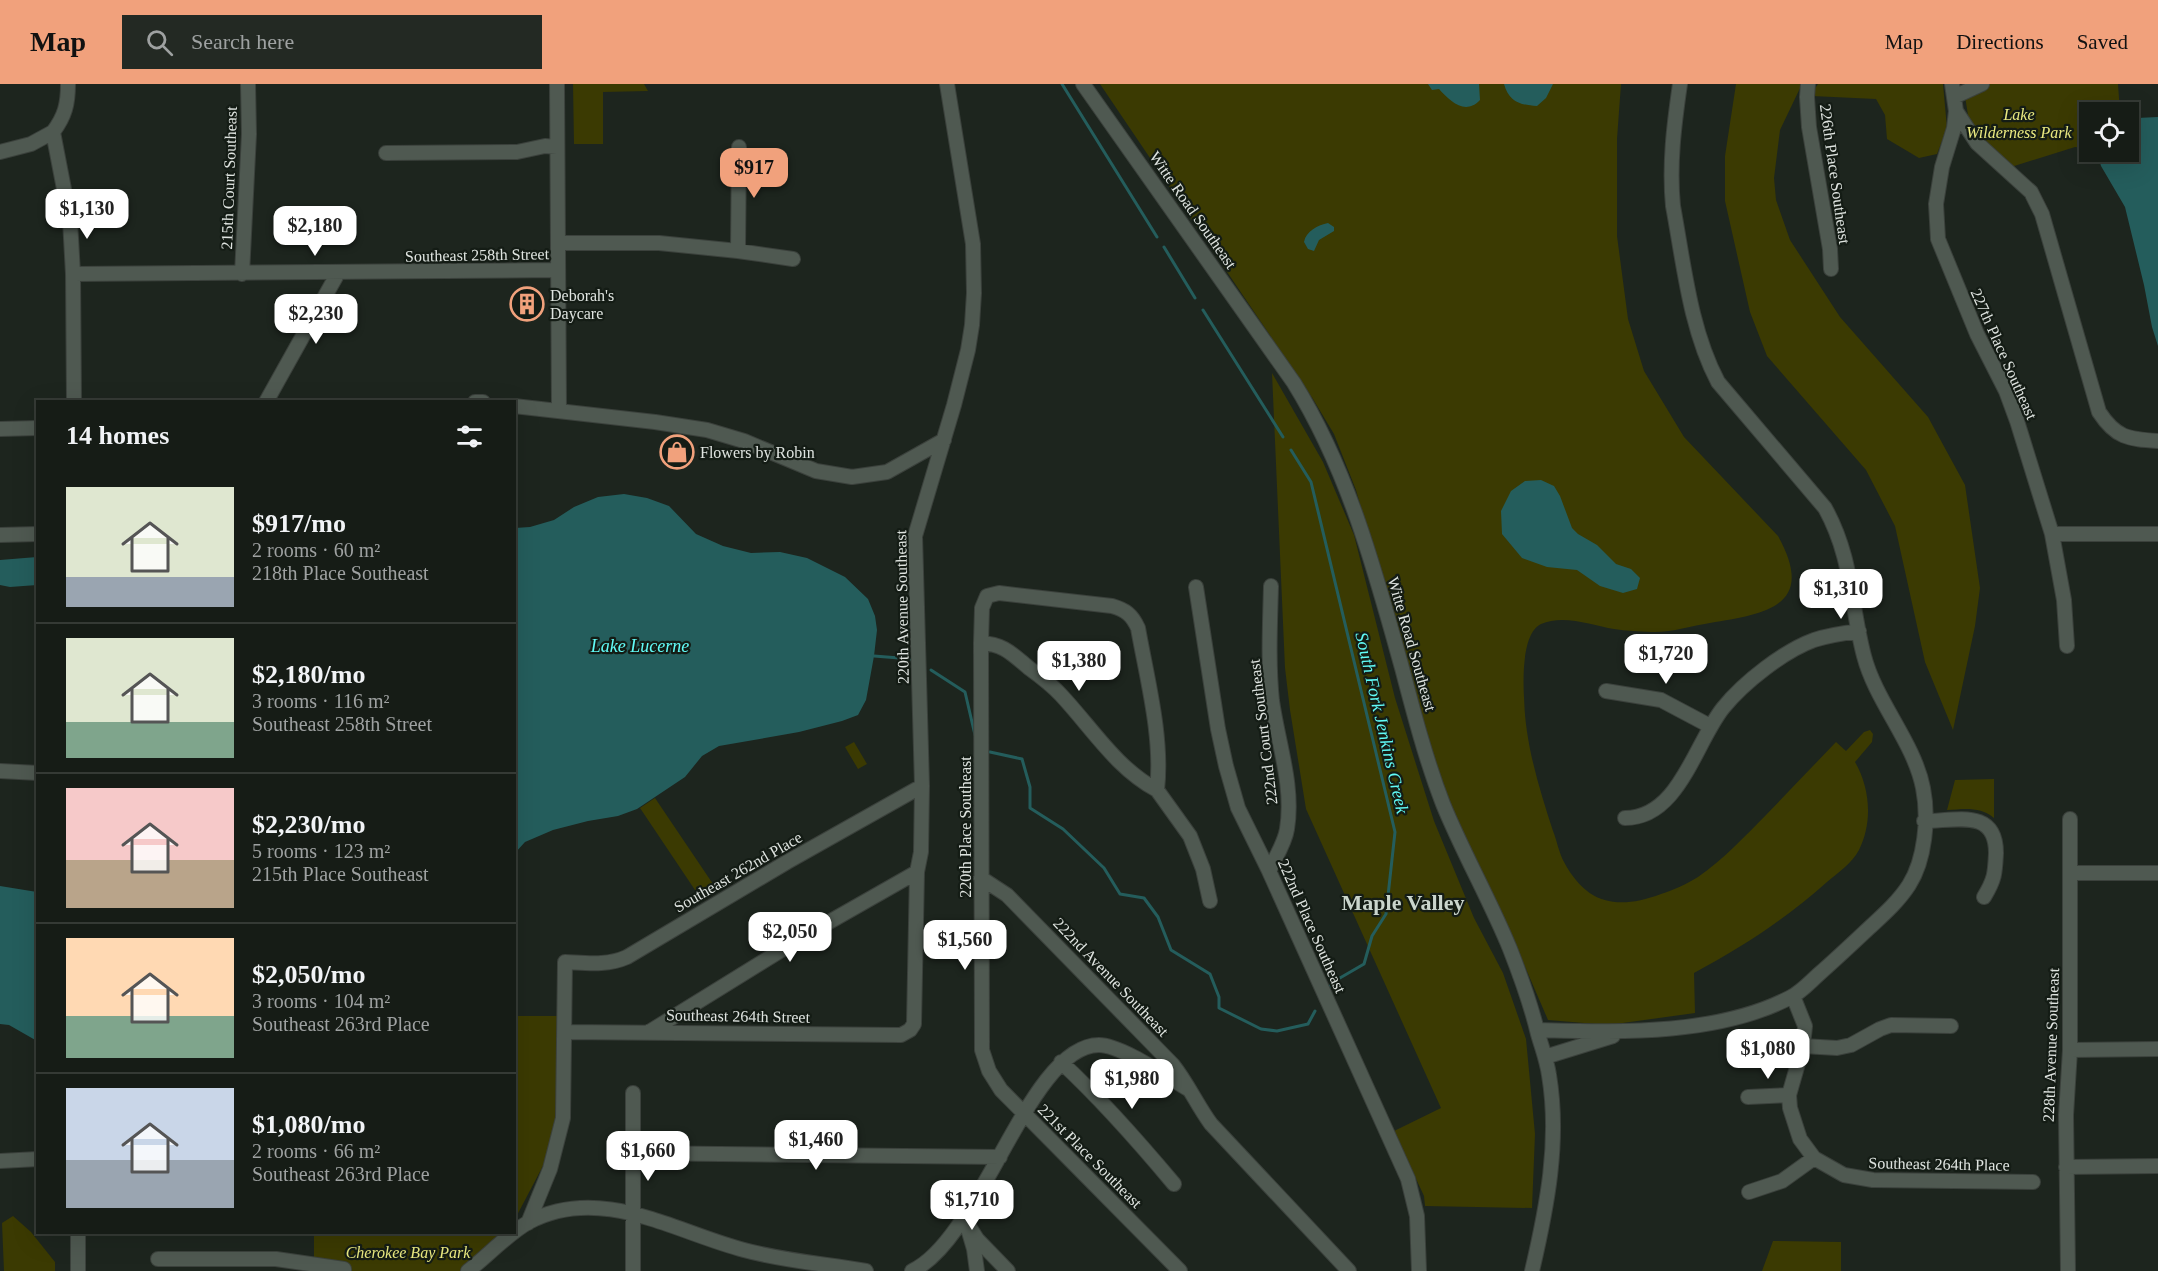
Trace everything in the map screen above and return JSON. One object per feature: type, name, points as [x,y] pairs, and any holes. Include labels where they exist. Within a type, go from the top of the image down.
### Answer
[{"type":"street","points":[[0,152],[31,144],[53,132],[64,117],[68,103],[68,84]]},
{"type":"street","name":"215th Court Southeast","points":[[242,274],[249,134],[248,84]]},
{"type":"street","points":[[556,84],[559,411]]},
{"type":"street","name":"220th Avenue Southeast","points":[[910,1030],[916,1017],[917,872],[921,852],[922,786],[915,536],[968,350],[974,293],[970,224],[947,84]]},
{"type":"street","name":"Witte Road Southeast","points":[[1083,84],[1262,336],[1304,399],[1323,434],[1356,512],[1443,804],[1510,948],[1529,1000],[1549,1074],[1552,1102],[1552,1163],[1543,1223],[1532,1271]]},
{"type":"street","points":[[1537,1030],[1626,1032],[1717,1022],[1748,1014],[1793,996],[1887,910],[1909,885],[1918,863],[1924,821],[1923,788],[1912,759],[1864,657],[1843,548],[1826,508],[1718,382],[1700,339],[1675,217],[1671,186],[1670,166],[1680,84]]},
{"type":"street","name":"226th Place Southeast","points":[[1809,84],[1807,97],[1809,127],[1830,249],[1831,269]]},
{"type":"street","points":[[1982,84],[1954,97],[1977,143],[2031,192],[2049,234],[2099,412],[2108,426],[2119,435],[2133,439],[2158,441]]},
{"type":"street","name":"227th Place Southeast","points":[[1954,97],[1954,128],[1942,167],[1936,204],[1938,239],[1977,334],[2006,391],[2052,534],[2064,600],[2067,646]]},
{"type":"street","points":[[53,132],[67,201],[73,274],[74,400]]},
{"type":"street","points":[[386,153],[517,152],[545,146],[557,147]]},
{"type":"street","points":[[738,251],[739,147]]},
{"type":"street","name":"Southeast 258th Street","points":[[558,243],[659,243],[793,259]]},
{"type":"street","name":"Southeast 258th Street","points":[[73,274],[557,270]]},
{"type":"street","points":[[267,400],[339,273]]},
{"type":"street","points":[[516,406],[707,430],[744,441],[816,471],[852,477],[887,472],[944,440]]},
{"type":"street","points":[[0,429],[36,428]]},
{"type":"street","points":[[0,535],[36,534]]},
{"type":"street","points":[[2052,534],[2158,534]]},
{"type":"street","name":"222nd Court Southeast","points":[[1269,871],[1287,831],[1289,807],[1284,760],[1272,701],[1271,586]]},
{"type":"street","name":"222nd Place Southeast","points":[[1196,587],[1218,729],[1238,808],[1269,871],[1408,1179],[1417,1215],[1419,1271]]},
{"type":"street","name":"220th Place Southeast","points":[[985,1058],[980,1043],[981,643],[982,608],[987,596],[999,592],[1112,606],[1128,612],[1138,628],[1151,702],[1159,768],[1157,790]]},
{"type":"street","points":[[1625,818],[1646,815],[1663,805],[1710,726],[1724,707],[1742,688],[1767,668],[1814,640],[1859,631]]},
{"type":"street","points":[[981,643],[1005,648],[1056,690],[1105,748],[1137,778],[1157,790],[1190,836],[1203,869],[1210,901]]},
{"type":"street","points":[[1606,691],[1661,700],[1710,726]]},
{"type":"street","points":[[0,771],[36,773]]},
{"type":"street","name":"Southeast 262nd Place","points":[[564,1032],[565,962],[610,963],[627,957],[787,862],[922,786]]},
{"type":"street","name":"228th Avenue Southeast","points":[[2068,1271],[2066,1115],[2070,1050],[2070,819]]},
{"type":"street","points":[[1924,821],[1975,820],[1990,828],[1996,840],[1995,875],[1984,897]]},
{"type":"street","points":[[649,1032],[801,938],[917,872]]},
{"type":"street","points":[[2071,873],[2158,873]]},
{"type":"street","name":"222nd Avenue Southeast","points":[[981,878],[1016,903],[1173,1065],[1211,1124],[1349,1271]]},
{"type":"street","points":[[1749,1192],[1782,1181],[1814,1158],[1807,1151],[1793,1121],[1789,1095],[1803,1046],[1806,1026],[1793,996]]},
{"type":"street","points":[[1803,1046],[1837,1048],[1851,1045],[1891,1025],[1951,1026]]},
{"type":"street","name":"Southeast 264th Street","points":[[564,1032],[901,1035],[910,1030]]},
{"type":"street","points":[[528,1223],[550,1169],[563,1118],[564,1032]]},
{"type":"street","points":[[1545,1057],[1626,1032]]},
{"type":"street","points":[[912,1271],[931,1259],[973,1204],[1023,1113],[1061,1062],[1083,1048],[1100,1045],[1109,1047],[1188,1089]]},
{"type":"street","points":[[2070,1050],[2158,1049]]},
{"type":"street","name":"221st Place Southeast","points":[[985,1058],[994,1081],[1023,1113],[1180,1271]]},
{"type":"street","points":[[1061,1062],[1132,1134],[1174,1184]]},
{"type":"street","points":[[633,1093],[633,1271]]},
{"type":"street","points":[[1748,1096],[1789,1095]]},
{"type":"street","points":[[633,1153],[1000,1157]]},
{"type":"street","points":[[0,1161],[36,1158]]},
{"type":"street","name":"Southeast 264th Place","points":[[1814,1158],[1844,1175],[1873,1180],[2033,1182]]},
{"type":"street","points":[[2066,1167],[2158,1166]]},
{"type":"street","points":[[516,1233],[528,1223],[565,1210],[586,1208],[633,1214],[662,1221],[751,1252],[866,1271]]},
{"type":"street","points":[[963,1217],[971,1239],[977,1271]]},
{"type":"street","points":[[963,1217],[977,1239],[1008,1271]]},
{"type":"street","points":[[78,1234],[78,1271]]},
{"type":"street","points":[[468,1271],[514,1234]]},
{"type":"street","points":[[158,1259],[276,1259],[344,1270]]},
{"type":"green space","points":[[573,84],[644,84],[648,91],[603,92],[603,144],[574,144]]},
{"type":"green space","points":[[1100,84],[1621,84],[1617,139],[1617,236],[1628,319],[1644,371],[1684,437],[1778,536],[1789,559],[1792,578],[1788,592],[1780,602],[1766,610],[1731,620],[1658,632],[1619,630],[1568,620],[1550,621],[1535,629],[1530,637],[1525,657],[1525,714],[1534,765],[1561,855],[1573,876],[1583,887],[1593,895],[1605,900],[1631,902],[1670,891],[1698,877],[1725,855],[1836,742],[1846,751],[1864,732],[1870,730],[1873,734],[1872,742],[1855,762],[1864,783],[1868,805],[1866,828],[1856,855],[1811,896],[1779,920],[1730,953],[1694,973],[1695,1013],[1608,1025],[1548,1020],[1448,800],[1431,753],[1356,490],[1334,434],[1313,399]]},
{"type":"green space","points":[[1736,84],[1802,84],[1780,130],[1774,178],[1776,200],[1790,240],[1840,317],[1928,417],[1965,485],[1980,588],[1975,626],[1953,730],[1925,662],[1895,526],[1866,470],[1767,356],[1750,312],[1725,201],[1725,156]]},
{"type":"green space","points":[[1818,84],[1943,84],[1947,128],[1937,154],[1919,158],[1887,139],[1885,115],[1876,99],[1812,96]]},
{"type":"green space","name":"Lake Wilderness Park","points":[[1963,84],[2118,84],[2119,102],[2079,102],[2079,148],[2011,167],[1992,153],[1969,121]]},
{"type":"green space","points":[[1272,373],[1323,462],[1354,535],[1395,698],[1434,821],[1474,918],[1503,973],[1526,1039],[1535,1134],[1532,1208],[1425,1206],[1424,1196],[1394,1131],[1441,1108],[1306,809],[1285,668]]},
{"type":"green space","points":[[854,742],[867,764],[858,769],[845,747]]},
{"type":"green space","points":[[1994,779],[1994,818],[1977,810],[1947,810],[1955,780]]},
{"type":"green space","points":[[655,798],[715,887],[699,896],[640,808]]},
{"type":"green space","points":[[516,1016],[561,1016],[561,1117],[555,1143],[516,1217]]},
{"type":"green space","points":[[13,1216],[31,1232],[55,1262],[55,1271],[4,1271],[2,1223]]},
{"type":"green space","name":"Cherokee Bay Park","points":[[314,1234],[502,1234],[462,1271],[349,1271],[348,1264],[314,1257]]},
{"type":"green space","points":[[1773,1241],[1841,1242],[1841,1271],[1762,1271]]},
{"type":"water","points":[[1428,84],[1479,84],[1480,100],[1474,105],[1463,107],[1453,102],[1439,89],[1432,90]]},
{"type":"water","points":[[1504,84],[1553,84],[1546,98],[1537,106],[1525,105],[1512,99]]},
{"type":"water","points":[[2158,117],[2158,346],[2125,207],[2100,162],[2139,162],[2139,118]]},
{"type":"water","points":[[1328,223],[1334,227],[1334,231],[1319,240],[1314,251],[1308,249],[1304,242],[1307,235],[1317,227]]},
{"type":"water","points":[[1541,480],[1554,486],[1572,528],[1578,534],[1597,545],[1616,564],[1631,569],[1640,578],[1637,589],[1623,593],[1600,586],[1577,570],[1547,567],[1522,558],[1502,534],[1501,511],[1511,491],[1525,481]]},
{"type":"water","name":"Lake Lucerne","points":[[624,494],[647,498],[669,506],[696,534],[723,546],[751,553],[780,552],[807,558],[845,577],[868,599],[875,616],[877,630],[866,700],[858,715],[842,721],[799,732],[719,746],[702,756],[685,777],[637,809],[618,816],[553,830],[525,842],[516,852],[516,528],[530,527],[554,520],[574,507],[598,497]]},
{"type":"water","points":[[36,557],[36,585],[10,587],[0,585],[0,560]]},
{"type":"water","points":[[0,886],[36,892],[36,1040],[9,1025],[0,1024]]},
{"type":"waterway","name":"South Fork Jenkins Creek","points":[[1062,84],[1157,237]]},
{"type":"waterway","name":"South Fork Jenkins Creek","points":[[1164,247],[1195,298]]},
{"type":"waterway","name":"South Fork Jenkins Creek","points":[[1203,310],[1283,437]]},
{"type":"waterway","name":"South Fork Jenkins Creek","points":[[1291,450],[1311,482],[1395,832],[1386,914],[1372,936],[1364,964],[1333,982],[1329,988]]},
{"type":"waterway","name":"South Fork Jenkins Creek","points":[[874,656],[912,659]]},
{"type":"waterway","name":"South Fork Jenkins Creek","points":[[931,670],[965,692],[975,735]]},
{"type":"waterway","name":"South Fork Jenkins Creek","points":[[990,752],[1022,759],[1030,787],[1030,808],[1063,829],[1104,868],[1120,894],[1144,898],[1158,917],[1171,950],[1210,974],[1219,997],[1219,1008],[1261,1029],[1277,1031],[1308,1024],[1315,1011]]},
{"type":"place","name":"Deborah's Daycare","points":[[527,304]]},
{"type":"place","name":"Flowers by Robin","points":[[677,452]]},
{"type":"district","name":"Maple Valley","points":[[1403,902]]}]
